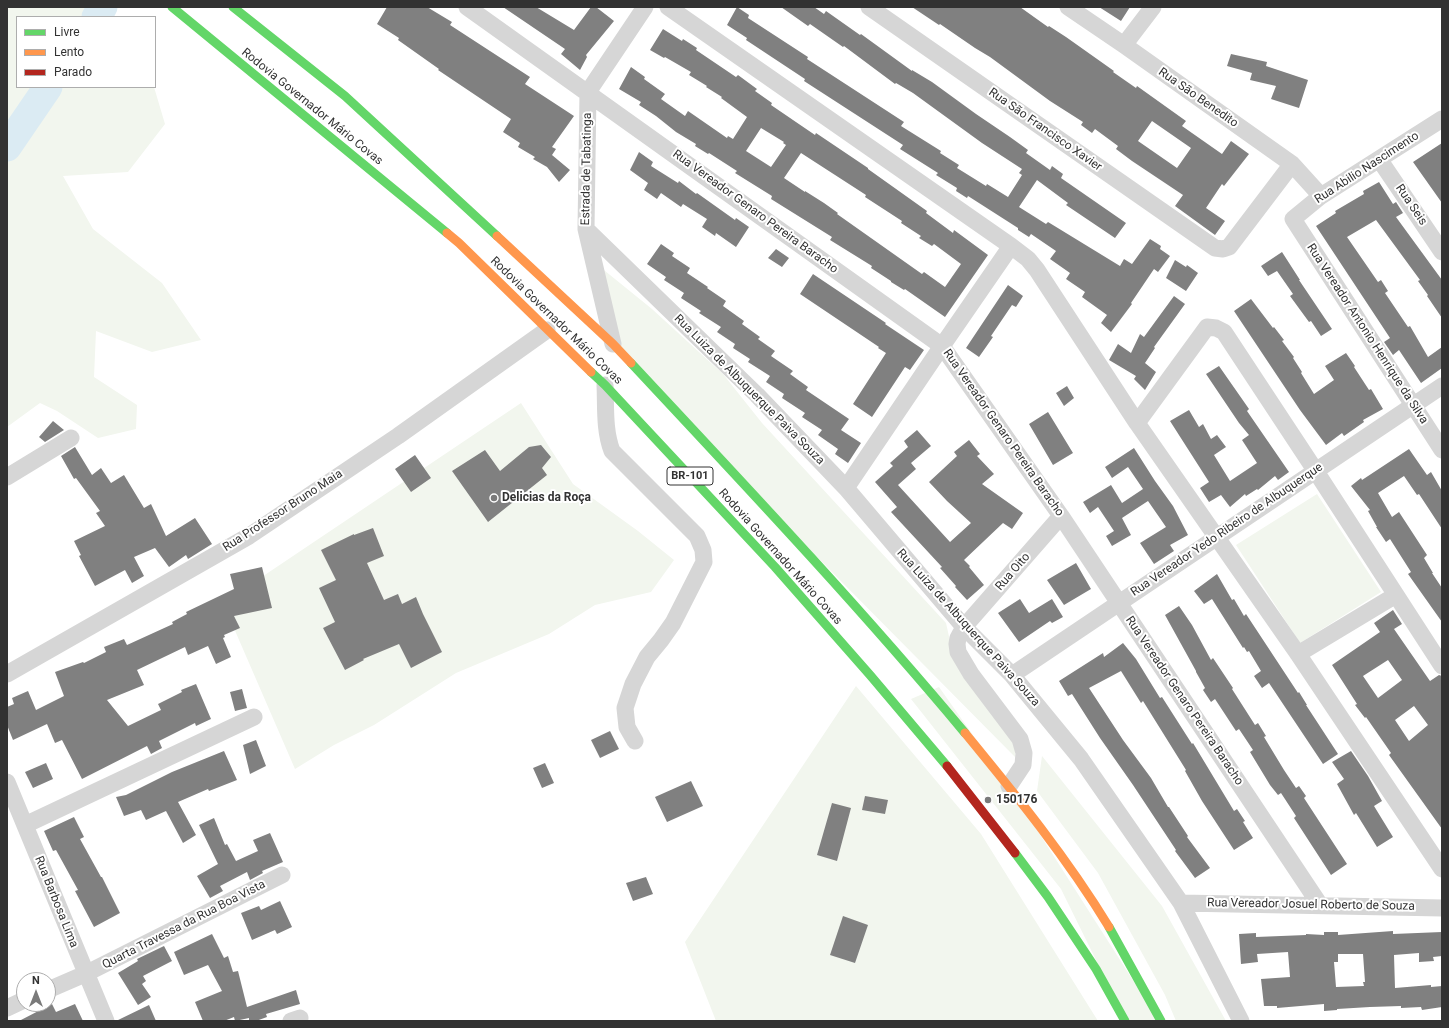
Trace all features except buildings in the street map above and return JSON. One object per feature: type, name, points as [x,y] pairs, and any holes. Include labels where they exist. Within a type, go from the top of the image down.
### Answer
[{"type":"highway","name":"Rodovia Governador Mário Covas","points":[[172,7],[459,242],[547,330],[605,385],[775,567],[962,782],[1048,897],[1096,969],[1126,1021]]},
{"type":"highway","name":"Rodovia Governador Mário Covas","points":[[233,7],[345,96],[613,344],[718,456],[898,655],[1009,786],[1087,891],[1114,935],[1161,1021]]},
{"type":"street","name":"Rua Vereador Genaro Pereira Baracho","points":[[467,7],[942,346],[1061,516],[1320,905]]},
{"type":"street","points":[[588,92],[645,7]]},
{"type":"street","points":[[668,7],[1028,259],[1037,270],[1137,423],[1298,654],[1442,869]]},
{"type":"street","name":"Rua São Francisco Xavier","points":[[869,7],[1215,248],[1223,249],[1229,247],[1292,164]]},
{"type":"street","name":"Rua São Benedito","points":[[1068,7],[1292,164],[1321,196]]},
{"type":"street","points":[[1124,45],[1154,7]]},
{"type":"street","name":"Estrada de Tabatinga","points":[[588,92],[586,229],[613,344]]},
{"type":"street","name":"Rua Abilio Nascimento","points":[[1293,219],[1321,196],[1442,120]]},
{"type":"street","name":"Rua Seis","points":[[1379,159],[1442,252]]},
{"type":"street","name":"Rua Vereador Antonio Henrique da Silva","points":[[1293,219],[1442,450]]},
{"type":"street","name":"Rua Luiza de Albuquerque Paiva Souza","points":[[586,229],[757,395],[846,488],[964,627],[1012,675],[1081,759],[1181,903],[1241,1021]]},
{"type":"street","points":[[846,488],[1011,246]]},
{"type":"street","points":[[1137,423],[1208,327],[1216,328],[1224,332],[1442,666]]},
{"type":"street","name":"Rua Professor Bruno Maia","points":[[7,674],[248,536],[398,436],[547,330]]},
{"type":"street","points":[[605,385],[606,427],[612,451],[696,536],[703,550],[704,562],[673,623],[662,640],[647,657],[633,684],[625,708],[627,727],[635,741]]},
{"type":"street","name":"Rua Vereador Yedo Ribeiro de Albuquerque","points":[[1012,675],[1442,386]]},
{"type":"street","points":[[7,477],[71,438]]},
{"type":"street","name":"Rua Oito","points":[[964,627],[1061,516]]},
{"type":"street","points":[[1298,654],[1396,595]]},
{"type":"street","points":[[964,627],[958,638],[958,652],[971,674],[1020,739],[1024,753],[1023,765],[1009,786]]},
{"type":"street","points":[[25,825],[254,717]]},
{"type":"street","name":"Rua Barbosa Lima","points":[[7,782],[106,1021]]},
{"type":"street","name":"Quarta Travessa da Rua Boa Vista","points":[[56,987],[86,974],[282,875]]},
{"type":"street","name":"Rua Vereador Josuel Roberto de Souza","points":[[1181,903],[1442,908]]},
{"type":"shaded area","points":[[7,7],[89,7],[99,16],[16,16],[16,88],[154,88],[165,124],[128,172],[63,176],[93,229],[162,283],[201,340],[152,352],[96,331],[94,377],[137,405],[136,429],[98,438],[57,411],[40,403],[7,427]]},
{"type":"shaded area","points":[[594,262],[652,309],[723,374],[762,423],[946,623],[954,659],[1015,744],[1015,757],[731,470],[613,344]]},
{"type":"shaded area","points":[[521,403],[573,484],[638,531],[674,560],[651,592],[595,605],[549,634],[456,673],[374,725],[334,745],[295,769],[223,603]]},
{"type":"shaded area","points":[[1317,494],[1381,592],[1300,643],[1236,545]]},
{"type":"shaded area","points":[[856,686],[981,834],[1098,1021],[716,1021],[685,942]]},
{"type":"shaded area","points":[[939,687],[1009,786],[1159,1021],[1126,1021],[1061,889],[911,699]]},
{"type":"shaded area","points":[[1042,756],[1162,906],[1226,1021],[1176,1021],[1165,995],[1098,873],[1037,791]]},
{"type":"waterway","points":[[97,16],[103,7]]},
{"type":"waterway","points":[[7,147],[47,88]]},
{"type":"traffic: fast","points":[[172,7],[447,233]]},
{"type":"traffic: fast","points":[[233,7],[345,96],[497,236]]},
{"type":"traffic: fast","points":[[631,363],[758,499],[884,638],[965,733]]},
{"type":"traffic: fast","points":[[591,372],[605,385],[775,567],[870,675],[947,766]]},
{"type":"traffic: fast","points":[[1015,853],[1048,897],[1096,969],[1125,1021]]},
{"type":"traffic: fast","points":[[1109,927],[1161,1021]]},
{"type":"traffic: slow","points":[[447,233],[591,372]]},
{"type":"traffic: slow","points":[[497,236],[613,344],[631,363]]},
{"type":"traffic: slow","points":[[965,733],[1022,803],[1076,876],[1109,927]]},
{"type":"traffic: jam","points":[[947,766],[1015,853]]},
{"type":"place","name":"Delicias da Roça","points":[[494,498]]},
{"type":"place","name":"150176","points":[[988,800]]}]
